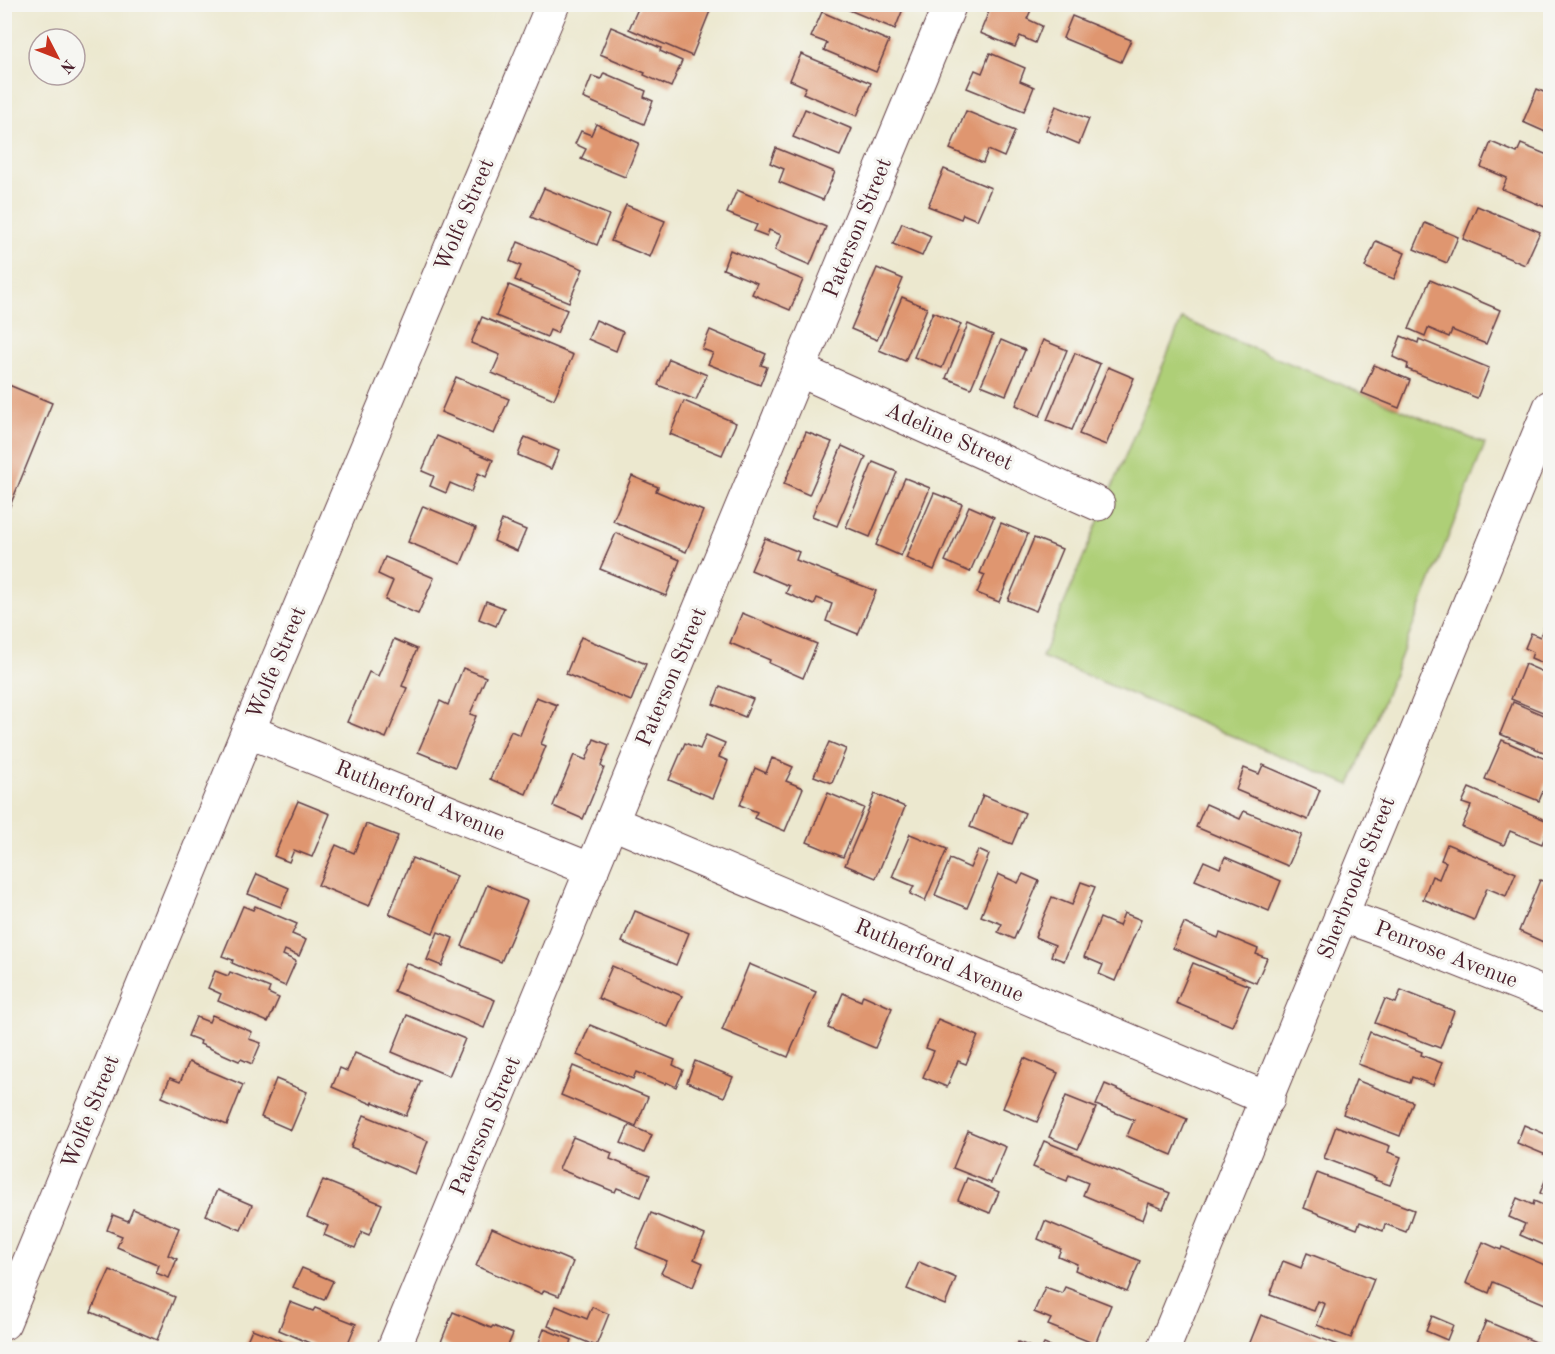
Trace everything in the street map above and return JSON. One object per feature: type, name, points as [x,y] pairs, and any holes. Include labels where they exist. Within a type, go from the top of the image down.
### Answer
[{"type":"street","name":"Wolfe Street","points":[[4,1323],[248,731],[554,4]]},
{"type":"street","name":"Paterson Street","points":[[393,1350],[950,4]]},
{"type":"street","name":"Adeline Street","points":[[800,370],[1098,504]]},
{"type":"street","name":"Sherbrooke Street","points":[[1163,1350],[1551,407]]},
{"type":"street","name":"Rutherford Avenue","points":[[248,731],[592,870]]},
{"type":"street","name":"Rutherford Avenue","points":[[611,822],[1268,1099]]},
{"type":"street","name":"Penrose Avenue","points":[[1341,915],[1551,996]]},
{"type":"green space","points":[[1182,319],[1485,444],[1350,785],[1042,657]]},
{"type":"building","points":[[640,4],[709,4],[712,6],[692,56],[629,29]]},
{"type":"building","points":[[843,4],[905,4],[895,29],[842,7]]},
{"type":"building","points":[[992,4],[1017,4],[1031,10],[1027,19],[1042,26],[1035,43],[1020,36],[1015,47],[980,33]]},
{"type":"building","points":[[822,12],[889,41],[876,72],[824,50],[827,43],[811,37]]},
{"type":"building","points":[[1072,16],[1131,40],[1121,62],[1063,38]]},
{"type":"building","points":[[611,27],[661,48],[660,51],[682,61],[671,87],[600,54]]},
{"type":"building","points":[[990,53],[1025,68],[1020,81],[1034,87],[1024,111],[967,88],[975,70],[982,73]]},
{"type":"building","points":[[801,54],[871,83],[857,116],[803,93],[806,87],[790,80]]},
{"type":"building","points":[[604,73],[646,91],[644,97],[653,101],[644,124],[583,98],[592,76],[601,79]]},
{"type":"building","points":[[1537,89],[1550,95],[1550,134],[1523,122]]},
{"type":"building","points":[[1056,106],[1089,119],[1079,144],[1046,130]]},
{"type":"building","points":[[805,109],[852,129],[840,156],[793,137]]},
{"type":"building","points":[[966,111],[1015,131],[1004,157],[988,150],[983,163],[950,149]]},
{"type":"building","points":[[596,124],[639,143],[625,177],[581,159],[586,149],[575,144],[581,131],[591,135]]},
{"type":"building","points":[[1491,142],[1517,153],[1521,144],[1550,156],[1550,209],[1502,189],[1507,178],[1481,167]]},
{"type":"building","points":[[776,148],[835,172],[823,200],[779,182],[784,169],[770,163]]},
{"type":"building","points":[[944,169],[991,188],[977,220],[963,214],[961,219],[928,206]]},
{"type":"building","points":[[544,188],[609,215],[597,245],[531,217]]},
{"type":"building","points":[[737,190],[826,227],[810,265],[775,250],[781,235],[769,230],[767,236],[754,231],[757,225],[727,213]]},
{"type":"building","points":[[626,205],[665,221],[650,257],[611,241]]},
{"type":"building","points":[[1477,206],[1540,232],[1525,265],[1463,239]]},
{"type":"building","points":[[902,223],[931,236],[922,256],[893,244]]},
{"type":"building","points":[[1425,223],[1458,237],[1447,263],[1414,249]]},
{"type":"building","points":[[1376,241],[1405,253],[1394,279],[1365,267]]},
{"type":"building","points":[[518,242],[583,269],[569,302],[515,280],[521,266],[510,261]]},
{"type":"building","points":[[730,250],[803,280],[790,310],[752,294],[757,283],[723,269]]},
{"type":"building","points":[[877,268],[903,279],[877,340],[851,329]]},
{"type":"building","points":[[1430,280],[1500,310],[1486,344],[1452,330],[1449,337],[1428,328],[1425,336],[1409,329]]},
{"type":"building","points":[[509,285],[567,310],[557,333],[550,330],[547,337],[496,316]]},
{"type":"building","points":[[902,297],[927,308],[905,361],[879,350]]},
{"type":"building","points":[[933,312],[961,324],[942,368],[914,357]]},
{"type":"building","points":[[482,317],[573,355],[554,399],[492,373],[500,355],[471,343]]},
{"type":"building","points":[[596,320],[623,332],[616,351],[588,339]]},
{"type":"building","points":[[968,324],[993,335],[971,388],[946,378]]},
{"type":"building","points":[[710,330],[766,354],[761,365],[767,367],[760,385],[708,364],[713,353],[702,349]]},
{"type":"building","points":[[1401,336],[1418,343],[1419,339],[1489,368],[1477,398],[1407,369],[1408,364],[1393,357]]},
{"type":"building","points":[[1001,340],[1025,350],[1006,395],[981,385]]},
{"type":"building","points":[[1043,340],[1067,350],[1040,416],[1016,405]]},
{"type":"building","points":[[1075,353],[1100,364],[1072,430],[1047,420]]},
{"type":"building","points":[[669,359],[707,375],[696,400],[658,385]]},
{"type":"building","points":[[1374,365],[1410,380],[1399,408],[1362,393]]},
{"type":"building","points":[[1108,367],[1134,378],[1106,445],[1079,434]]},
{"type":"building","points":[[456,377],[509,399],[494,434],[441,412]]},
{"type":"building","points":[[4,383],[52,403],[5,518],[4,518]]},
{"type":"building","points":[[684,401],[736,423],[722,455],[670,434]]},
{"type":"building","points":[[806,432],[832,442],[809,495],[784,484]]},
{"type":"building","points":[[437,436],[493,460],[486,477],[478,473],[471,492],[450,483],[446,493],[430,486],[434,476],[422,471]]},
{"type":"building","points":[[525,437],[559,451],[551,469],[518,455]]},
{"type":"building","points":[[842,446],[866,457],[837,526],[812,516]]},
{"type":"building","points":[[873,462],[897,472],[870,537],[846,527]]},
{"type":"building","points":[[632,476],[658,487],[656,491],[703,511],[686,552],[613,521]]},
{"type":"building","points":[[905,478],[930,488],[901,556],[876,545]]},
{"type":"building","points":[[934,493],[962,504],[934,570],[906,558]]},
{"type":"building","points":[[423,506],[476,528],[461,564],[408,542]]},
{"type":"building","points":[[969,506],[994,517],[970,572],[945,561]]},
{"type":"building","points":[[502,520],[526,530],[517,551],[494,541]]},
{"type":"building","points":[[1001,523],[1028,534],[999,602],[977,593],[985,575],[980,573]]},
{"type":"building","points":[[616,533],[680,560],[666,596],[600,569]]},
{"type":"building","points":[[765,538],[799,552],[796,560],[876,591],[858,634],[826,621],[832,604],[817,598],[814,605],[786,593],[789,586],[751,570]]},
{"type":"building","points":[[1034,538],[1062,549],[1036,611],[1008,600]]},
{"type":"building","points":[[385,557],[434,578],[418,614],[385,600],[393,581],[378,574]]},
{"type":"building","points":[[486,601],[504,608],[496,626],[479,619]]},
{"type":"building","points":[[742,613],[817,644],[803,678],[769,663],[770,660],[730,643]]},
{"type":"building","points":[[1546,621],[1550,623],[1550,666],[1531,658],[1533,652],[1525,648],[1531,633],[1540,637]]},
{"type":"building","points":[[581,637],[646,664],[631,701],[566,674]]},
{"type":"building","points":[[394,639],[417,649],[402,686],[407,688],[386,738],[347,722],[369,672],[378,676]]},
{"type":"building","points":[[1525,664],[1550,675],[1550,715],[1511,699]]},
{"type":"building","points":[[463,668],[486,677],[470,714],[476,716],[455,767],[418,752],[440,701],[448,705]]},
{"type":"building","points":[[720,686],[753,699],[745,717],[713,704]]},
{"type":"building","points":[[536,697],[557,705],[541,744],[546,746],[526,794],[490,779],[511,731],[520,735]]},
{"type":"building","points":[[1513,702],[1550,718],[1550,743],[1546,753],[1500,734]]},
{"type":"building","points":[[706,735],[725,743],[719,757],[728,761],[713,798],[669,780],[685,743],[700,749]]},
{"type":"building","points":[[594,739],[609,745],[601,766],[604,768],[583,819],[553,806],[574,755],[586,760]]},
{"type":"building","points":[[1502,740],[1550,761],[1550,774],[1539,801],[1485,779]]},
{"type":"building","points":[[829,742],[846,749],[832,783],[814,776]]},
{"type":"building","points":[[772,758],[793,767],[786,781],[803,788],[785,831],[754,818],[757,812],[740,805],[755,768],[766,773]]},
{"type":"building","points":[[1263,765],[1320,790],[1308,820],[1236,790],[1244,768],[1259,774]]},
{"type":"building","points":[[1469,788],[1550,822],[1542,844],[1510,831],[1504,845],[1462,827],[1471,806],[1462,803]]},
{"type":"building","points":[[828,793],[864,808],[843,857],[807,842]]},
{"type":"building","points":[[875,794],[905,807],[876,878],[845,865]]},
{"type":"building","points":[[983,795],[1025,813],[1012,844],[970,827]]},
{"type":"building","points":[[298,801],[330,814],[312,857],[294,850],[289,862],[274,856]]},
{"type":"building","points":[[1206,804],[1240,819],[1244,811],[1302,835],[1288,866],[1196,827]]},
{"type":"building","points":[[366,824],[398,836],[369,906],[318,885],[336,845],[354,853]]},
{"type":"building","points":[[910,834],[947,849],[925,901],[910,894],[914,886],[892,877]]},
{"type":"building","points":[[1447,844],[1516,873],[1506,896],[1487,888],[1474,920],[1423,899],[1432,876],[1439,879],[1446,862],[1441,860]]},
{"type":"building","points":[[978,850],[989,855],[967,908],[935,895],[950,859],[970,868]]},
{"type":"building","points":[[1225,857],[1281,881],[1269,911],[1195,880],[1204,861],[1220,868]]},
{"type":"building","points":[[412,858],[457,876],[433,933],[389,914]]},
{"type":"building","points":[[257,874],[289,888],[281,907],[248,894]]},
{"type":"building","points":[[998,874],[1018,883],[1023,874],[1039,881],[1014,939],[998,932],[1002,924],[981,916]]},
{"type":"building","points":[[1540,880],[1550,884],[1550,945],[1519,931]]},
{"type":"building","points":[[1081,882],[1095,887],[1064,961],[1051,956],[1055,945],[1035,937],[1052,897],[1072,905]]},
{"type":"building","points":[[487,885],[527,901],[501,962],[462,946]]},
{"type":"building","points":[[243,906],[253,910],[255,906],[297,924],[292,934],[306,940],[299,956],[285,950],[283,955],[296,961],[285,986],[232,963],[233,960],[222,956]]},
{"type":"building","points":[[635,911],[689,933],[676,965],[622,942]]},
{"type":"building","points":[[1124,913],[1141,920],[1115,981],[1099,974],[1103,965],[1084,957],[1100,918],[1119,926]]},
{"type":"building","points":[[1184,923],[1218,938],[1220,933],[1258,949],[1256,954],[1267,958],[1256,983],[1173,948]]},
{"type":"building","points":[[438,932],[453,938],[442,966],[427,960]]},
{"type":"building","points":[[406,963],[495,1000],[484,1028],[394,991]]},
{"type":"building","points":[[1193,963],[1249,986],[1232,1026],[1176,1003]]},
{"type":"building","points":[[749,964],[816,992],[788,1057],[722,1030]]},
{"type":"building","points":[[612,966],[682,996],[668,1027],[598,998]]},
{"type":"building","points":[[215,971],[228,976],[230,972],[270,988],[268,993],[279,998],[268,1022],[218,1001],[221,994],[208,988]]},
{"type":"building","points":[[1401,990],[1454,1011],[1440,1048],[1375,1023],[1385,999],[1396,1003]]},
{"type":"building","points":[[843,993],[861,1001],[863,995],[892,1008],[875,1048],[828,1028]]},
{"type":"building","points":[[212,1015],[252,1032],[249,1039],[261,1043],[252,1064],[241,1059],[239,1061],[200,1044],[201,1041],[188,1036],[196,1017],[209,1022]]},
{"type":"building","points":[[407,1015],[465,1039],[449,1076],[392,1052]]},
{"type":"building","points":[[938,1019],[978,1036],[966,1064],[958,1061],[947,1087],[923,1077],[934,1051],[926,1048]]},
{"type":"building","points":[[590,1025],[675,1060],[673,1065],[683,1070],[676,1087],[636,1072],[633,1079],[577,1055]]},
{"type":"building","points":[[1370,1032],[1422,1052],[1421,1055],[1442,1063],[1433,1085],[1412,1077],[1410,1083],[1358,1064]]},
{"type":"building","points":[[355,1053],[421,1081],[406,1116],[332,1087],[340,1068],[347,1071]]},
{"type":"building","points":[[1024,1058],[1058,1073],[1037,1122],[1003,1108]]},
{"type":"building","points":[[695,1061],[733,1077],[724,1097],[687,1082]]},
{"type":"building","points":[[189,1062],[243,1085],[227,1125],[162,1097],[170,1078],[180,1082]]},
{"type":"building","points":[[573,1066],[648,1097],[636,1126],[561,1095]]},
{"type":"building","points":[[276,1079],[307,1092],[291,1130],[261,1117]]},
{"type":"building","points":[[1356,1080],[1413,1102],[1400,1136],[1343,1114]]},
{"type":"building","points":[[1105,1084],[1187,1119],[1172,1155],[1127,1136],[1134,1120],[1096,1105]]},
{"type":"building","points":[[1066,1096],[1096,1108],[1078,1149],[1049,1137]]},
{"type":"building","points":[[364,1115],[428,1141],[415,1174],[351,1147]]},
{"type":"building","points":[[629,1125],[652,1135],[644,1153],[621,1143]]},
{"type":"building","points":[[1524,1125],[1550,1136],[1550,1146],[1546,1155],[1517,1143]]},
{"type":"building","points":[[1336,1126],[1390,1146],[1388,1152],[1401,1157],[1390,1185],[1324,1158]]},
{"type":"building","points":[[968,1131],[1006,1147],[991,1183],[953,1168]]},
{"type":"building","points":[[573,1137],[612,1153],[610,1159],[650,1175],[641,1197],[617,1188],[615,1192],[559,1169]]},
{"type":"building","points":[[1044,1141],[1170,1193],[1163,1209],[1149,1203],[1143,1220],[1083,1195],[1088,1183],[1069,1175],[1067,1181],[1033,1167]]},
{"type":"building","points":[[1550,1169],[1550,1198],[1540,1193]]},
{"type":"building","points":[[1317,1173],[1414,1210],[1406,1232],[1385,1224],[1383,1231],[1360,1222],[1357,1229],[1304,1208]]},
{"type":"building","points":[[967,1178],[999,1192],[990,1213],[958,1200]]},
{"type":"building","points":[[323,1180],[382,1204],[369,1235],[362,1232],[355,1248],[324,1235],[328,1226],[307,1217]]},
{"type":"building","points":[[217,1190],[252,1205],[241,1230],[206,1215]]},
{"type":"building","points":[[1517,1198],[1533,1205],[1534,1201],[1550,1208],[1550,1248],[1520,1235],[1525,1224],[1509,1217]]},
{"type":"building","points":[[133,1209],[179,1228],[168,1255],[177,1259],[169,1278],[156,1273],[159,1265],[117,1247],[122,1236],[107,1230],[113,1215],[128,1221]]},
{"type":"building","points":[[651,1213],[705,1235],[694,1259],[703,1263],[693,1287],[661,1273],[667,1261],[636,1248]]},
{"type":"building","points":[[1045,1221],[1140,1261],[1127,1292],[1075,1270],[1077,1264],[1058,1256],[1061,1249],[1038,1239]]},
{"type":"building","points":[[492,1228],[573,1262],[559,1296],[544,1290],[542,1294],[476,1266]]},
{"type":"building","points":[[1483,1242],[1501,1250],[1502,1247],[1550,1267],[1550,1306],[1493,1282],[1489,1293],[1466,1283]]},
{"type":"building","points":[[1307,1253],[1374,1279],[1351,1338],[1317,1325],[1325,1304],[1318,1301],[1314,1311],[1270,1295],[1283,1261],[1301,1268]]},
{"type":"building","points":[[919,1262],[956,1278],[945,1305],[907,1289]]},
{"type":"building","points":[[302,1268],[333,1281],[324,1300],[293,1287]]},
{"type":"building","points":[[110,1270],[175,1297],[157,1340],[91,1312]]},
{"type":"building","points":[[1045,1287],[1062,1293],[1065,1287],[1111,1305],[1095,1344],[1048,1325],[1051,1319],[1034,1312]]},
{"type":"building","points":[[290,1302],[313,1311],[315,1308],[356,1324],[345,1350],[326,1350],[279,1330]]},
{"type":"building","points":[[556,1306],[587,1319],[592,1307],[609,1314],[596,1346],[548,1326]]},
{"type":"building","points":[[453,1312],[491,1328],[493,1326],[513,1334],[506,1350],[458,1350],[441,1342]]},
{"type":"building","points":[[1261,1315],[1349,1349],[1349,1350],[1247,1350]]},
{"type":"building","points":[[1432,1316],[1453,1325],[1447,1340],[1426,1331]]},
{"type":"building","points":[[1486,1321],[1550,1348],[1550,1350],[1486,1350],[1476,1345]]},
{"type":"building","points":[[252,1329],[270,1336],[302,1350],[243,1350]]},
{"type":"building","points":[[544,1329],[572,1340],[568,1350],[536,1350]]},
{"type":"building","points":[[1018,1342],[1036,1349],[1036,1350],[1015,1350]]},
{"type":"building","points":[[1044,1344],[1056,1349],[1056,1350],[1041,1350]]}]
